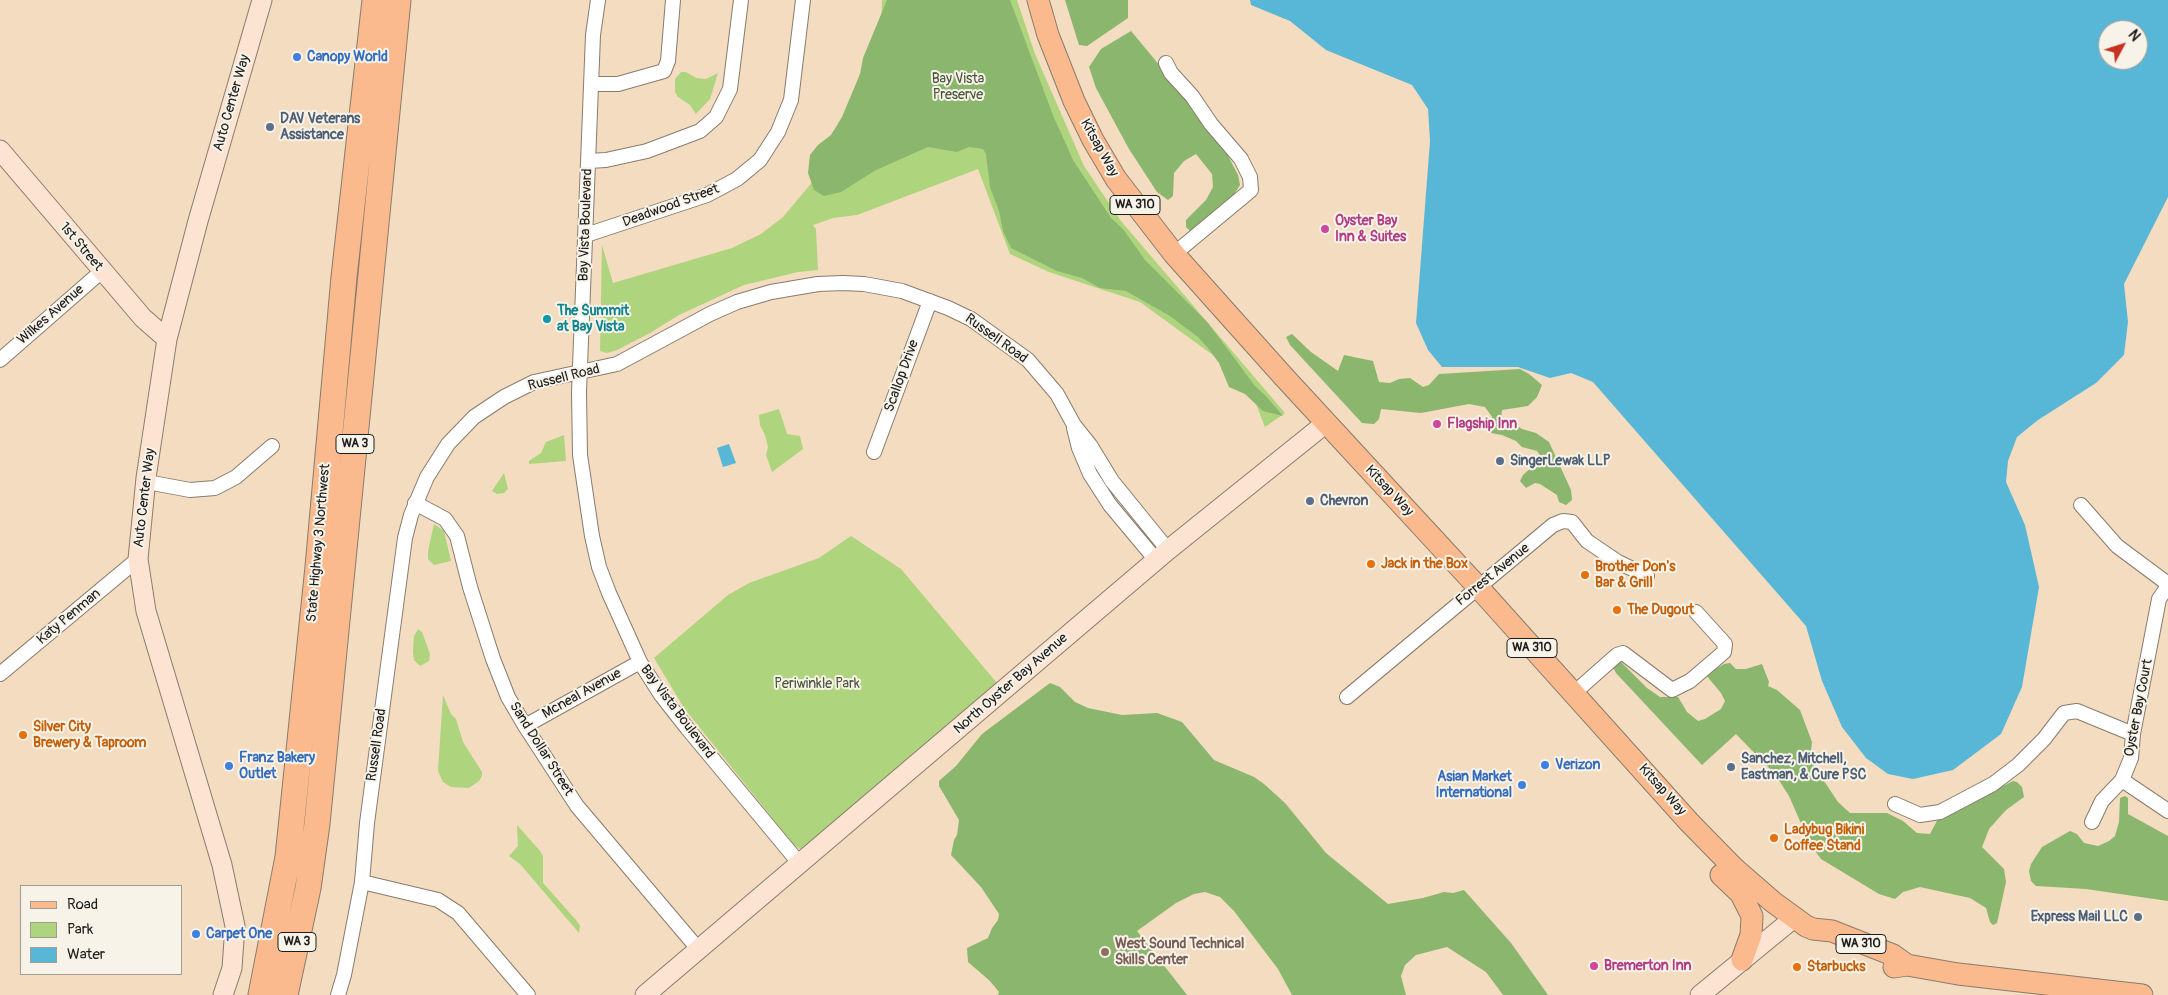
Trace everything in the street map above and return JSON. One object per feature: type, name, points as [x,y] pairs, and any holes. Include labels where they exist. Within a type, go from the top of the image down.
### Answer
[{"type":"highway","points":[[344,277],[346,160],[359,0]]},
{"type":"highway","name":"State Highway 3 Northwest","points":[[262,995],[288,857],[318,566],[344,277],[375,0]]},
{"type":"highway","name":"State Highway 3 Northwest","points":[[285,995],[308,888],[317,824],[398,0]]},
{"type":"highway","points":[[298,995],[306,937],[308,888]]},
{"type":"highway","points":[[255,995],[273,942]]},
{"type":"main road","name":"Kitsap Way","points":[[1038,0],[1056,59],[1093,140],[1116,179],[1174,254],[1326,423],[1478,587],[1689,822],[1735,869],[1794,918],[1813,929],[1824,942],[1854,956],[1892,968],[1908,965],[1958,974],[2142,995]]},
{"type":"main road","points":[[1689,822],[1708,861],[1741,894],[1752,916],[1751,935],[1742,960]]},
{"type":"street","name":"Auto Center Way","points":[[223,995],[232,968],[235,926],[222,865],[146,611],[138,559],[142,506],[167,339],[198,220],[262,0]]},
{"type":"street","name":"Bay Vista Boulevard","points":[[598,0],[593,35],[581,372],[580,455],[592,536],[605,584],[622,627],[640,662],[683,723],[800,864]]},
{"type":"street","points":[[592,84],[618,84],[664,71],[668,61],[673,0]]},
{"type":"street","points":[[589,161],[606,160],[647,151],[700,131],[716,117],[730,89],[741,0]]},
{"type":"street","name":"Deadwood Street","points":[[586,235],[707,196],[738,179],[760,160],[778,132],[791,100],[803,0]]},
{"type":"street","points":[[1166,63],[1171,73],[1192,96],[1211,124],[1241,159],[1250,177],[1251,190],[1174,254]]},
{"type":"street","name":"1st Street","points":[[0,150],[142,318],[167,339]]},
{"type":"street","name":"Wilkes Avenue","points":[[0,360],[102,271]]},
{"type":"street","name":"Russell Road","points":[[338,995],[344,975],[362,882],[367,823],[405,538],[415,503],[427,477],[448,444],[474,418],[504,397],[528,385],[617,364],[710,314],[737,302],[771,292],[818,284],[864,284],[902,291],[971,319],[1028,360],[1057,394],[1074,425],[1081,454],[1090,474],[1110,505],[1162,555]]},
{"type":"street","name":"Scallop Drive","points":[[874,452],[930,301]]},
{"type":"street","name":"North Oyster Bay Avenue","points":[[645,995],[1162,555],[1326,423]]},
{"type":"street","points":[[147,482],[190,490],[215,488],[236,477],[272,446]]},
{"type":"street","name":"Sand Dollar Street","points":[[415,503],[445,519],[457,536],[470,588],[492,659],[508,697],[524,726],[577,806],[699,950]]},
{"type":"street","points":[[2081,506],[2117,546],[2168,585]]},
{"type":"street","name":"Forrest Avenue","points":[[1347,697],[1553,525],[1563,521],[1572,522],[1588,541],[1618,562],[1647,576]]},
{"type":"street","name":"Katy Penman","points":[[0,674],[138,559]]},
{"type":"street","name":"Oyster Bay Court","points":[[2092,822],[2102,801],[2122,780],[2131,758],[2133,734],[2159,599],[2168,585]]},
{"type":"street","points":[[1574,693],[1617,655],[1623,653],[1672,690],[1690,681],[1724,652],[1725,644],[1696,612]]},
{"type":"street","name":"Mcneal Avenue","points":[[524,726],[640,662]]},
{"type":"street","points":[[1895,804],[1920,815],[1940,812],[1993,784],[2018,765],[2044,739],[2064,713],[2077,711],[2133,734]]},
{"type":"street","points":[[2122,780],[2168,811]]},
{"type":"street","points":[[362,882],[438,900],[458,913],[528,995]]},
{"type":"street","points":[[1700,995],[1794,918]]},
{"type":"green space","name":"Bay Vista Preserve","points":[[882,0],[1017,0],[1035,54],[1084,166],[1121,221],[1285,413],[1265,427],[1251,391],[1232,369],[1140,302],[1049,272],[1010,254],[978,169],[857,215],[833,218],[813,225],[816,229],[818,270],[798,272],[744,285],[679,315],[617,350],[607,353],[600,351],[602,245],[613,283],[732,248],[761,234],[783,217],[825,167],[880,58]]},
{"type":"green space","name":"Bay Vista Preserve","points":[[887,0],[1010,0],[1054,118],[1073,160],[1111,218],[1123,229],[1145,260],[1208,323],[1255,386],[1283,416],[1263,411],[1245,394],[1229,387],[1219,363],[1208,348],[1198,337],[1170,316],[1126,291],[1100,288],[1082,278],[1057,271],[1011,248],[1003,231],[999,211],[990,187],[986,154],[983,149],[969,147],[957,152],[928,147],[876,170],[841,192],[824,196],[814,190],[808,173],[810,155],[818,145],[831,135],[842,117],[860,74],[863,58]]},
{"type":"green space","points":[[1065,0],[1128,0],[1128,18],[1087,46],[1079,45]]},
{"type":"green space","points":[[1131,31],[1195,108],[1203,123],[1226,152],[1238,175],[1240,185],[1231,199],[1191,232],[1186,227],[1186,220],[1206,200],[1213,187],[1212,174],[1196,154],[1184,161],[1174,173],[1173,196],[1168,200],[1157,192],[1129,149],[1096,88],[1089,67],[1101,49]]},
{"type":"green space","points":[[681,72],[686,72],[696,78],[706,79],[718,73],[710,99],[696,114],[690,105],[678,97],[675,92],[675,79]]},
{"type":"green space","points":[[1292,334],[1311,352],[1338,371],[1344,355],[1373,361],[1379,382],[1390,383],[1399,379],[1410,378],[1423,387],[1429,385],[1439,374],[1520,369],[1529,374],[1542,385],[1537,397],[1528,406],[1502,410],[1501,418],[1511,421],[1522,429],[1536,433],[1549,442],[1571,490],[1572,500],[1566,505],[1559,502],[1557,495],[1540,484],[1535,483],[1526,488],[1520,481],[1523,475],[1542,458],[1537,451],[1522,447],[1516,441],[1487,430],[1492,417],[1485,407],[1469,404],[1421,413],[1381,409],[1379,419],[1374,424],[1362,423],[1290,345],[1286,337]]},
{"type":"green space","points":[[779,409],[787,434],[800,436],[803,449],[772,472],[766,455],[768,447],[760,425],[759,415]]},
{"type":"green space","points":[[564,435],[566,461],[529,464],[529,461],[541,453],[546,442]]},
{"type":"green space","points":[[504,473],[508,489],[504,493],[497,494],[492,491]]},
{"type":"green space","points":[[434,524],[444,531],[451,561],[434,565],[428,559],[428,551]]},
{"type":"green space","name":"Periwinkle Park","points":[[851,536],[901,569],[997,683],[812,846],[800,849],[794,845],[684,708],[654,658],[728,595],[749,583],[819,558]]},
{"type":"green space","points":[[418,629],[422,632],[430,654],[429,661],[420,666],[414,660],[413,652],[414,636]]},
{"type":"green space","points":[[1620,661],[1647,688],[1660,697],[1678,697],[1687,712],[1698,721],[1721,709],[1725,701],[1706,675],[1724,664],[1730,663],[1736,669],[1746,669],[1762,664],[1769,682],[1768,686],[1777,690],[1800,710],[1812,742],[1810,760],[1838,802],[1850,813],[1887,813],[1903,821],[1917,833],[1930,834],[1939,817],[2013,781],[2017,782],[2022,787],[2024,797],[2006,810],[1989,829],[1982,847],[2004,869],[2006,882],[1997,923],[1993,925],[1990,922],[1986,908],[1970,898],[1920,887],[1903,892],[1895,899],[1879,894],[1821,859],[1810,844],[1789,796],[1775,774],[1736,734],[1702,765],[1616,673],[1613,667]]},
{"type":"green space","points":[[1050,683],[1060,687],[1075,702],[1088,708],[1122,715],[1157,713],[1182,722],[1214,760],[1254,777],[1264,784],[1285,803],[1326,853],[1388,904],[1444,892],[1453,893],[1464,890],[1511,943],[1548,995],[1503,995],[1486,972],[1447,947],[1416,955],[1405,965],[1401,976],[1406,995],[1292,995],[1278,969],[1234,911],[1220,897],[1205,892],[1194,894],[1176,903],[1137,931],[1187,995],[998,995],[999,992],[990,981],[968,962],[967,948],[988,938],[998,920],[999,914],[981,887],[951,855],[959,820],[939,786],[939,781],[956,766],[982,734]]},
{"type":"green space","points":[[443,695],[451,714],[456,719],[463,742],[482,772],[479,781],[469,788],[451,787],[443,782],[438,771]]},
{"type":"green space","points":[[2125,796],[2128,798],[2128,814],[2168,836],[2168,901],[2086,889],[2036,886],[2031,881],[2029,871],[2031,864],[2042,847],[2070,831],[2077,834],[2084,843],[2098,846],[2115,836],[2119,822],[2120,798]]},
{"type":"green space","points":[[517,825],[543,856],[543,883],[576,920],[580,926],[579,933],[520,864],[509,856],[518,846]]},
{"type":"water","points":[[1250,0],[2168,0],[2168,197],[2124,284],[2128,322],[2124,355],[2096,383],[2038,420],[2017,437],[2008,461],[2006,482],[2025,525],[2039,587],[2022,687],[2001,734],[1953,770],[1913,779],[1888,774],[1866,758],[1842,727],[1822,681],[1806,626],[1593,382],[1571,373],[1550,378],[1518,367],[1442,367],[1428,350],[1416,323],[1430,141],[1428,109],[1412,85],[1326,50],[1290,21],[1251,5]]},
{"type":"water","points":[[729,444],[736,463],[723,467],[717,448]]},
{"type":"place","name":"Canopy World","points":[[297,57]]},
{"type":"place","name":"DAV Veterans Assistance","points":[[270,127]]},
{"type":"place","name":"Oyster Bay Inn & Suites","points":[[1325,229]]},
{"type":"place","name":"The Summit at Bay Vista","points":[[547,319]]},
{"type":"place","name":"Flagship Inn","points":[[1437,424]]},
{"type":"place","name":"SingerLewak LLP","points":[[1500,461]]},
{"type":"place","name":"Chevron","points":[[1310,501]]},
{"type":"place","name":"Jack in the Box","points":[[1371,564]]},
{"type":"place","name":"Brother Don's Bar & Grill","points":[[1585,575]]},
{"type":"place","name":"The Dugout","points":[[1617,610]]},
{"type":"place","name":"Silver City Brewery & Taproom","points":[[23,735]]},
{"type":"place","name":"Verizon","points":[[1545,765]]},
{"type":"place","name":"Franz Bakery Outlet","points":[[229,766]]},
{"type":"place","name":"Sanchez, Mitchell, Eastman, & Cure PSC","points":[[1731,767]]},
{"type":"place","name":"Asian Market International","points":[[1522,785]]},
{"type":"place","name":"Ladybug Bikini Coffee Stand","points":[[1774,838]]},
{"type":"place","name":"Express Mail LLC","points":[[2138,917]]},
{"type":"place","name":"Carpet One","points":[[196,934]]},
{"type":"place","name":"West Sound Technical Skills Center","points":[[1105,952]]},
{"type":"place","name":"Bremerton Inn","points":[[1594,966]]},
{"type":"place","name":"Starbucks","points":[[1797,967]]}]
